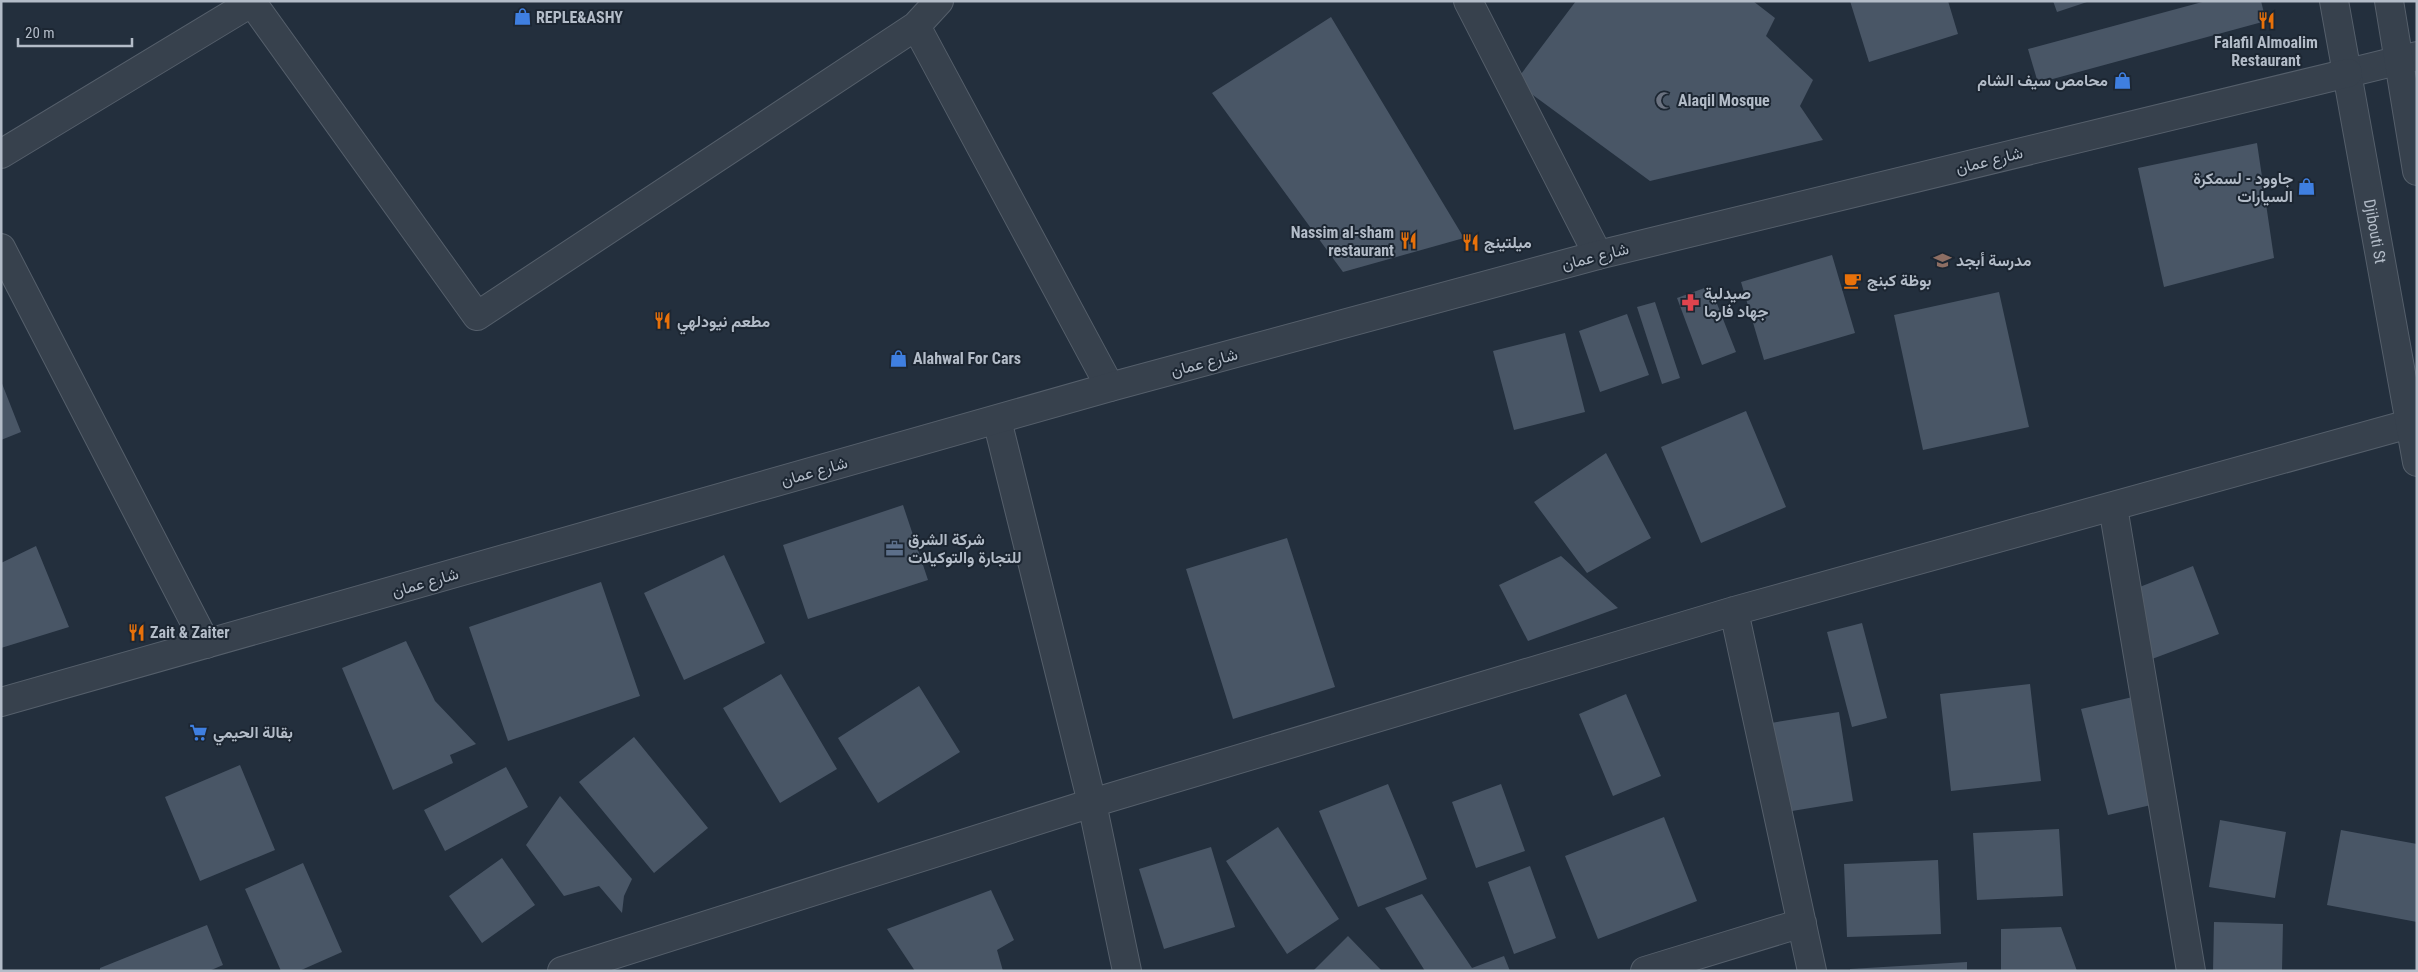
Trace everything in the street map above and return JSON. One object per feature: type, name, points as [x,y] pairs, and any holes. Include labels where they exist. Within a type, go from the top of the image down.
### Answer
[{"type":"street","points":[[1,154],[252,2],[477,316],[916,26],[939,1]]},
{"type":"street","points":[[1468,1],[1598,254]]},
{"type":"street","name":"Djibouti St","points":[[2334,1],[2413,423],[2417,462]]},
{"type":"street","points":[[2389,1],[2408,58],[2417,171]]},
{"type":"street","points":[[916,26],[1110,387]]},
{"type":"street","name":"شارع عمان","points":[[1,702],[1110,387],[1598,254],[2408,58]]},
{"type":"street","points":[[1,248],[206,644]]},
{"type":"street","points":[[996,420],[1092,803],[1127,971]]},
{"type":"street","points":[[562,971],[1092,803],[1734,611],[2413,423]]},
{"type":"street","points":[[2113,507],[2191,971]]},
{"type":"street","points":[[1734,611],[1812,971]]},
{"type":"street","points":[[1645,971],[1802,923]]},
{"type":"building","points":[[1576,1],[1753,1],[1775,18],[1766,36],[1813,80],[1800,106],[1823,140],[1650,181],[1515,82]]},
{"type":"building","points":[[1850,1],[1948,1],[1958,34],[1869,62]]},
{"type":"building","points":[[2053,1],[2087,1],[2087,2],[2057,12]]},
{"type":"building","points":[[2206,1],[2261,1],[2266,21],[2038,83],[2028,49]]},
{"type":"building","points":[[1331,17],[1464,238],[1343,272],[1212,93]]},
{"type":"building","points":[[2257,143],[2274,258],[2164,287],[2138,168]]},
{"type":"building","points":[[1832,255],[1855,333],[1764,360],[1741,282]]},
{"type":"building","points":[[1710,286],[1736,352],[1702,365],[1677,298]]},
{"type":"building","points":[[1999,292],[2029,427],[1923,450],[1894,315]]},
{"type":"building","points":[[1655,302],[1680,378],[1662,384],[1637,307]]},
{"type":"building","points":[[1627,314],[1649,375],[1600,392],[1579,331]]},
{"type":"building","points":[[1565,333],[1585,412],[1514,430],[1493,351]]},
{"type":"building","points":[[1,381],[21,432],[1,440]]},
{"type":"building","points":[[1746,411],[1786,507],[1701,543],[1661,447]]},
{"type":"building","points":[[1606,453],[1651,538],[1587,573],[1534,502]]},
{"type":"building","points":[[903,505],[928,580],[808,619],[783,545]]},
{"type":"building","points":[[1287,538],[1335,687],[1233,719],[1186,569]]},
{"type":"building","points":[[36,546],[69,627],[1,648],[1,563]]},
{"type":"building","points":[[724,555],[765,643],[684,680],[644,593]]},
{"type":"building","points":[[1561,556],[1618,608],[1528,641],[1499,585]]},
{"type":"building","points":[[2193,566],[2219,634],[2152,659],[2127,592]]},
{"type":"building","points":[[601,582],[640,696],[508,741],[469,627]]},
{"type":"building","points":[[1862,623],[1887,718],[1852,727],[1827,632]]},
{"type":"building","points":[[406,641],[435,701],[476,744],[450,755],[453,763],[393,790],[342,668]]},
{"type":"building","points":[[781,674],[837,769],[780,803],[723,708]]},
{"type":"building","points":[[2030,684],[2041,781],[1951,791],[1940,694]]},
{"type":"building","points":[[919,686],[960,752],[878,803],[838,738]]},
{"type":"building","points":[[2150,693],[2177,799],[2108,815],[2081,709]]},
{"type":"building","points":[[1626,694],[1661,776],[1613,796],[1579,714]]},
{"type":"building","points":[[1839,712],[1853,801],[1786,812],[1771,723]]},
{"type":"building","points":[[634,737],[708,828],[654,873],[579,782]]},
{"type":"building","points":[[240,765],[275,850],[200,881],[165,797]]},
{"type":"building","points":[[506,767],[528,807],[445,851],[424,810]]},
{"type":"building","points":[[1388,784],[1427,879],[1358,907],[1319,811]]},
{"type":"building","points":[[1501,784],[1525,851],[1476,868],[1452,802]]},
{"type":"building","points":[[560,796],[632,879],[624,896],[622,913],[599,886],[564,896],[526,845]]},
{"type":"building","points":[[1664,817],[1697,901],[1598,939],[1565,856]]},
{"type":"building","points":[[2220,820],[2286,832],[2275,898],[2209,887]]},
{"type":"building","points":[[1278,827],[1339,919],[1287,954],[1226,861]]},
{"type":"building","points":[[2059,829],[2063,896],[1977,900],[1973,833]]},
{"type":"building","points":[[2341,830],[2417,844],[2417,922],[2327,905]]},
{"type":"building","points":[[1211,847],[1235,927],[1164,949],[1139,869]]},
{"type":"building","points":[[502,858],[535,905],[482,943],[449,896]]},
{"type":"building","points":[[1938,860],[1941,934],[1847,937],[1844,864]]},
{"type":"building","points":[[303,863],[342,952],[299,971],[281,971],[245,889]]},
{"type":"building","points":[[1530,866],[1556,938],[1514,954],[1488,882]]},
{"type":"building","points":[[991,890],[1014,940],[997,950],[1003,971],[915,971],[887,929]]},
{"type":"building","points":[[1422,894],[1472,968],[1504,956],[1510,971],[1425,971],[1385,908]]},
{"type":"building","points":[[2214,922],[2283,924],[2282,971],[2213,971]]},
{"type":"building","points":[[207,925],[223,965],[209,971],[100,971],[100,968]]},
{"type":"building","points":[[2061,927],[2077,971],[2001,971],[2001,929]]},
{"type":"building","points":[[1348,936],[1382,971],[1313,971]]},
{"type":"building","points":[[1967,962],[1967,971],[1850,971],[1850,969]]},
{"type":"place","name":"REPLE&ASHY","points":[[522,17]]},
{"type":"place","name":"Falafil Almoalim Restaurant","points":[[2266,21]]},
{"type":"place","name":"محامص سيف الشام","points":[[2122,80]]},
{"type":"place","name":"Alaqil Mosque","points":[[1664,100]]},
{"type":"place","name":"جاوود - لسمكرة السيارات","points":[[2307,187]]},
{"type":"place","name":"Nassim al-sham restaurant","points":[[1408,241]]},
{"type":"place","name":"ميلتينج","points":[[1470,242]]},
{"type":"place","name":"مدرسة أبجد","points":[[1942,260]]},
{"type":"place","name":"بوظة كبنج","points":[[1853,280]]},
{"type":"place","name":"صيدلية جهاد فارما","points":[[1690,302]]},
{"type":"place","name":"مطعم نيودلهي","points":[[663,321]]},
{"type":"place","name":"Alahwal For Cars","points":[[899,358]]},
{"type":"place","name":"شركة الشرق للتجارة والتوكيلات","points":[[894,548]]},
{"type":"place","name":"Zait & Zaiter","points":[[136,632]]},
{"type":"place","name":"بقالة الحيمي","points":[[199,732]]}]
